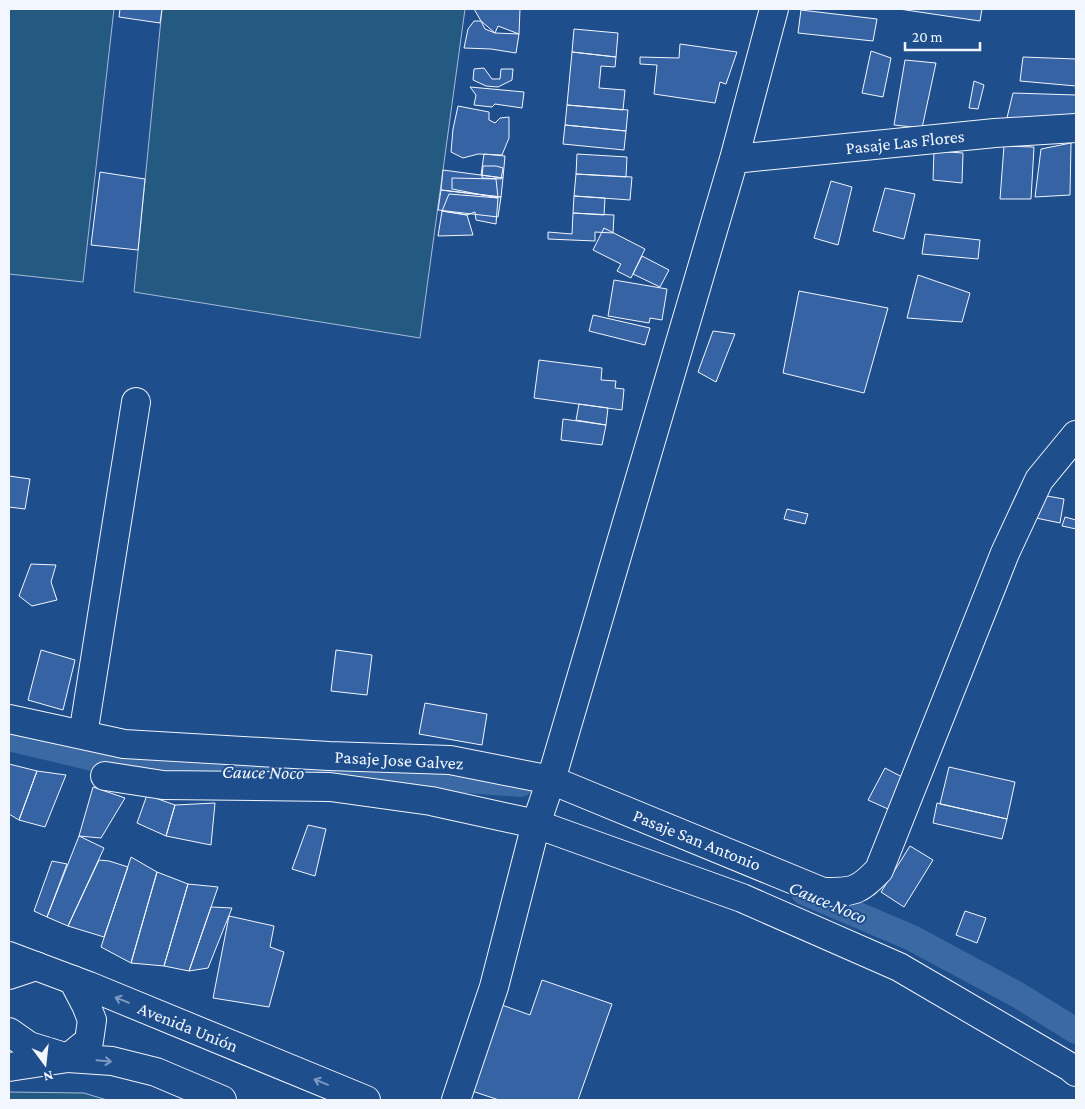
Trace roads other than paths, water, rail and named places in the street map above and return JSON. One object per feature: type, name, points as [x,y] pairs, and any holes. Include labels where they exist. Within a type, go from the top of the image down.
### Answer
[{"type":"street","points":[[456,1100],[494,988],[536,824],[551,780],[734,159],[774,9]]},
{"type":"street","name":"Pasaje Las Flores","points":[[734,159],[995,133],[1076,128]]},
{"type":"street","points":[[83,735],[136,402]]},
{"type":"street","name":"Pasaje San Antonio","points":[[551,780],[823,892],[845,892],[864,886],[879,870],[1005,553],[1039,480],[1076,435]]},
{"type":"street","name":"Pasaje Jose Galvez","points":[[9,719],[124,744],[329,756],[450,760],[551,780]]},
{"type":"street","points":[[105,776],[163,785],[330,787],[431,801],[536,824],[742,898],[899,967],[1070,1066],[1076,1072]]},
{"type":"street","name":"Avenida Unión","points":[[9,956],[73,980],[366,1100]]},
{"type":"street","points":[[9,975],[36,966]]},
{"type":"street","points":[[9,1066],[68,1058],[89,1041],[92,1020],[73,980]]},
{"type":"street","points":[[9,1032],[29,1046],[68,1058],[112,1062],[156,1072],[222,1100]]},
{"type":"waterway","name":"Cauce Noco","points":[[9,738],[122,765],[167,770],[382,774],[521,784]]},
{"type":"waterway","name":"Cauce Noco","points":[[804,892],[912,938],[1018,995],[1076,1031]]}]
